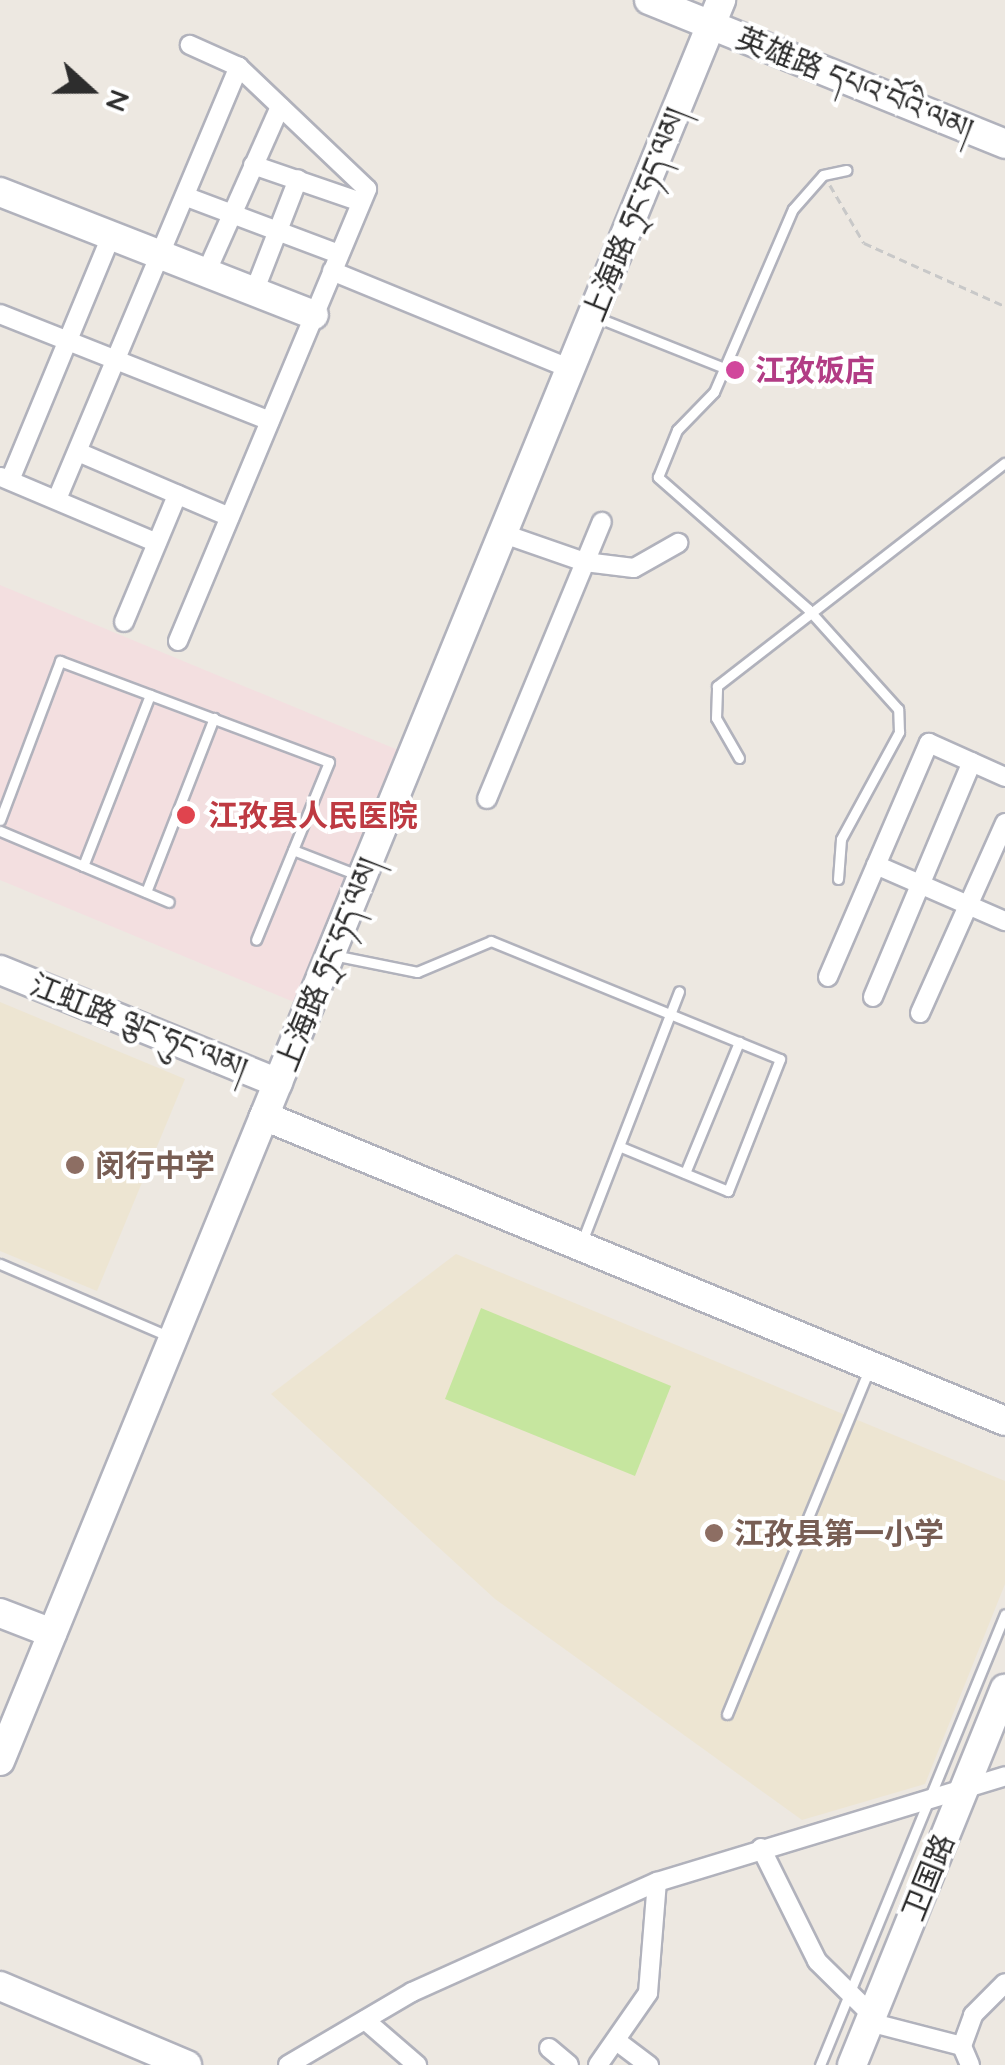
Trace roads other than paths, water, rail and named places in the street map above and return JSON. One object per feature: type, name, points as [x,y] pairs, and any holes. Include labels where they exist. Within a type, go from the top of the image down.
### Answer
[{"type":"main road","name":"英雄路 དཔའ་བོའི་ལམ།","points":[[649,0],[716,12],[1005,144]]},
{"type":"main road","name":"上海路 ཧྲང་ཧད་ལམ།","points":[[0,1761],[716,12]]},
{"type":"main road","points":[[0,192],[314,315]]},
{"type":"main road","name":"江虹路 ལྕང་ཧུང་ལམ།","points":[[0,970],[278,1083]]},
{"type":"main road","points":[[264,1116],[1005,1421]]},
{"type":"main road","points":[[0,1614],[52,1633]]},
{"type":"main road","name":"卫国路","points":[[852,2065],[1005,1689]]},
{"type":"main road","points":[[0,1986],[187,2065]]},
{"type":"street","points":[[178,641],[366,189],[238,67],[190,44]]},
{"type":"street","points":[[57,500],[187,197],[238,67]]},
{"type":"street","points":[[206,273],[280,107]]},
{"type":"street","points":[[254,165],[361,202]]},
{"type":"street","points":[[254,292],[298,179]]},
{"type":"street","points":[[187,197],[278,230],[336,263],[571,370]]},
{"type":"street","points":[[110,236],[5,478],[157,542]]},
{"type":"street","points":[[0,314],[270,422]]},
{"type":"street","points":[[78,452],[230,517]]},
{"type":"street","points":[[124,622],[177,495]]},
{"type":"street","points":[[487,799],[602,522]]},
{"type":"street","points":[[504,534],[585,562],[634,568],[678,542]]},
{"type":"street","points":[[828,976],[929,743],[1005,777]]},
{"type":"street","points":[[873,996],[972,762]]},
{"type":"street","points":[[920,1013],[1005,822]]},
{"type":"street","points":[[876,866],[1005,922]]},
{"type":"street","points":[[288,2065],[366,2020],[656,1882],[1005,1776]]},
{"type":"street","points":[[761,1848],[792,1921],[848,1997],[871,2018],[962,2046]]},
{"type":"street","points":[[598,2065],[618,2042],[648,1992],[656,1882]]},
{"type":"street","points":[[970,2065],[962,2046],[985,1998],[1005,1983]]},
{"type":"street","points":[[366,2020],[417,2065]]},
{"type":"street","points":[[618,2042],[649,2065]]},
{"type":"street","points":[[549,2048],[569,2065]]},
{"type":"lane","points":[[838,879],[841,839],[898,732],[898,709],[808,609],[658,477],[677,430],[724,368],[793,209],[823,176],[846,170]]},
{"type":"lane","points":[[593,315],[724,368]]},
{"type":"lane","points":[[740,758],[716,718],[717,686],[808,609],[1005,463]]},
{"type":"lane","points":[[0,820],[60,661],[329,762],[256,940]]},
{"type":"lane","points":[[83,866],[150,695]]},
{"type":"lane","points":[[146,892],[214,718]]},
{"type":"lane","points":[[0,831],[168,902]]},
{"type":"lane","points":[[293,850],[362,877]]},
{"type":"lane","points":[[331,954],[392,974],[491,941],[780,1059],[728,1190],[621,1147]]},
{"type":"lane","points":[[580,1246],[675,1016],[679,991]]},
{"type":"lane","points":[[685,1173],[739,1042]]},
{"type":"lane","points":[[0,1264],[173,1338]]},
{"type":"lane","points":[[728,1714],[870,1366]]},
{"type":"lane","points":[[820,2065],[1005,1614]]},
{"type":"place","name":"江孜饭店","points":[[735,370]]},
{"type":"place","name":"江孜县人民医院","points":[[186,815]]},
{"type":"place","name":"闵行中学","points":[[75,1165]]},
{"type":"place","name":"江孜县第一小学","points":[[714,1533]]}]
